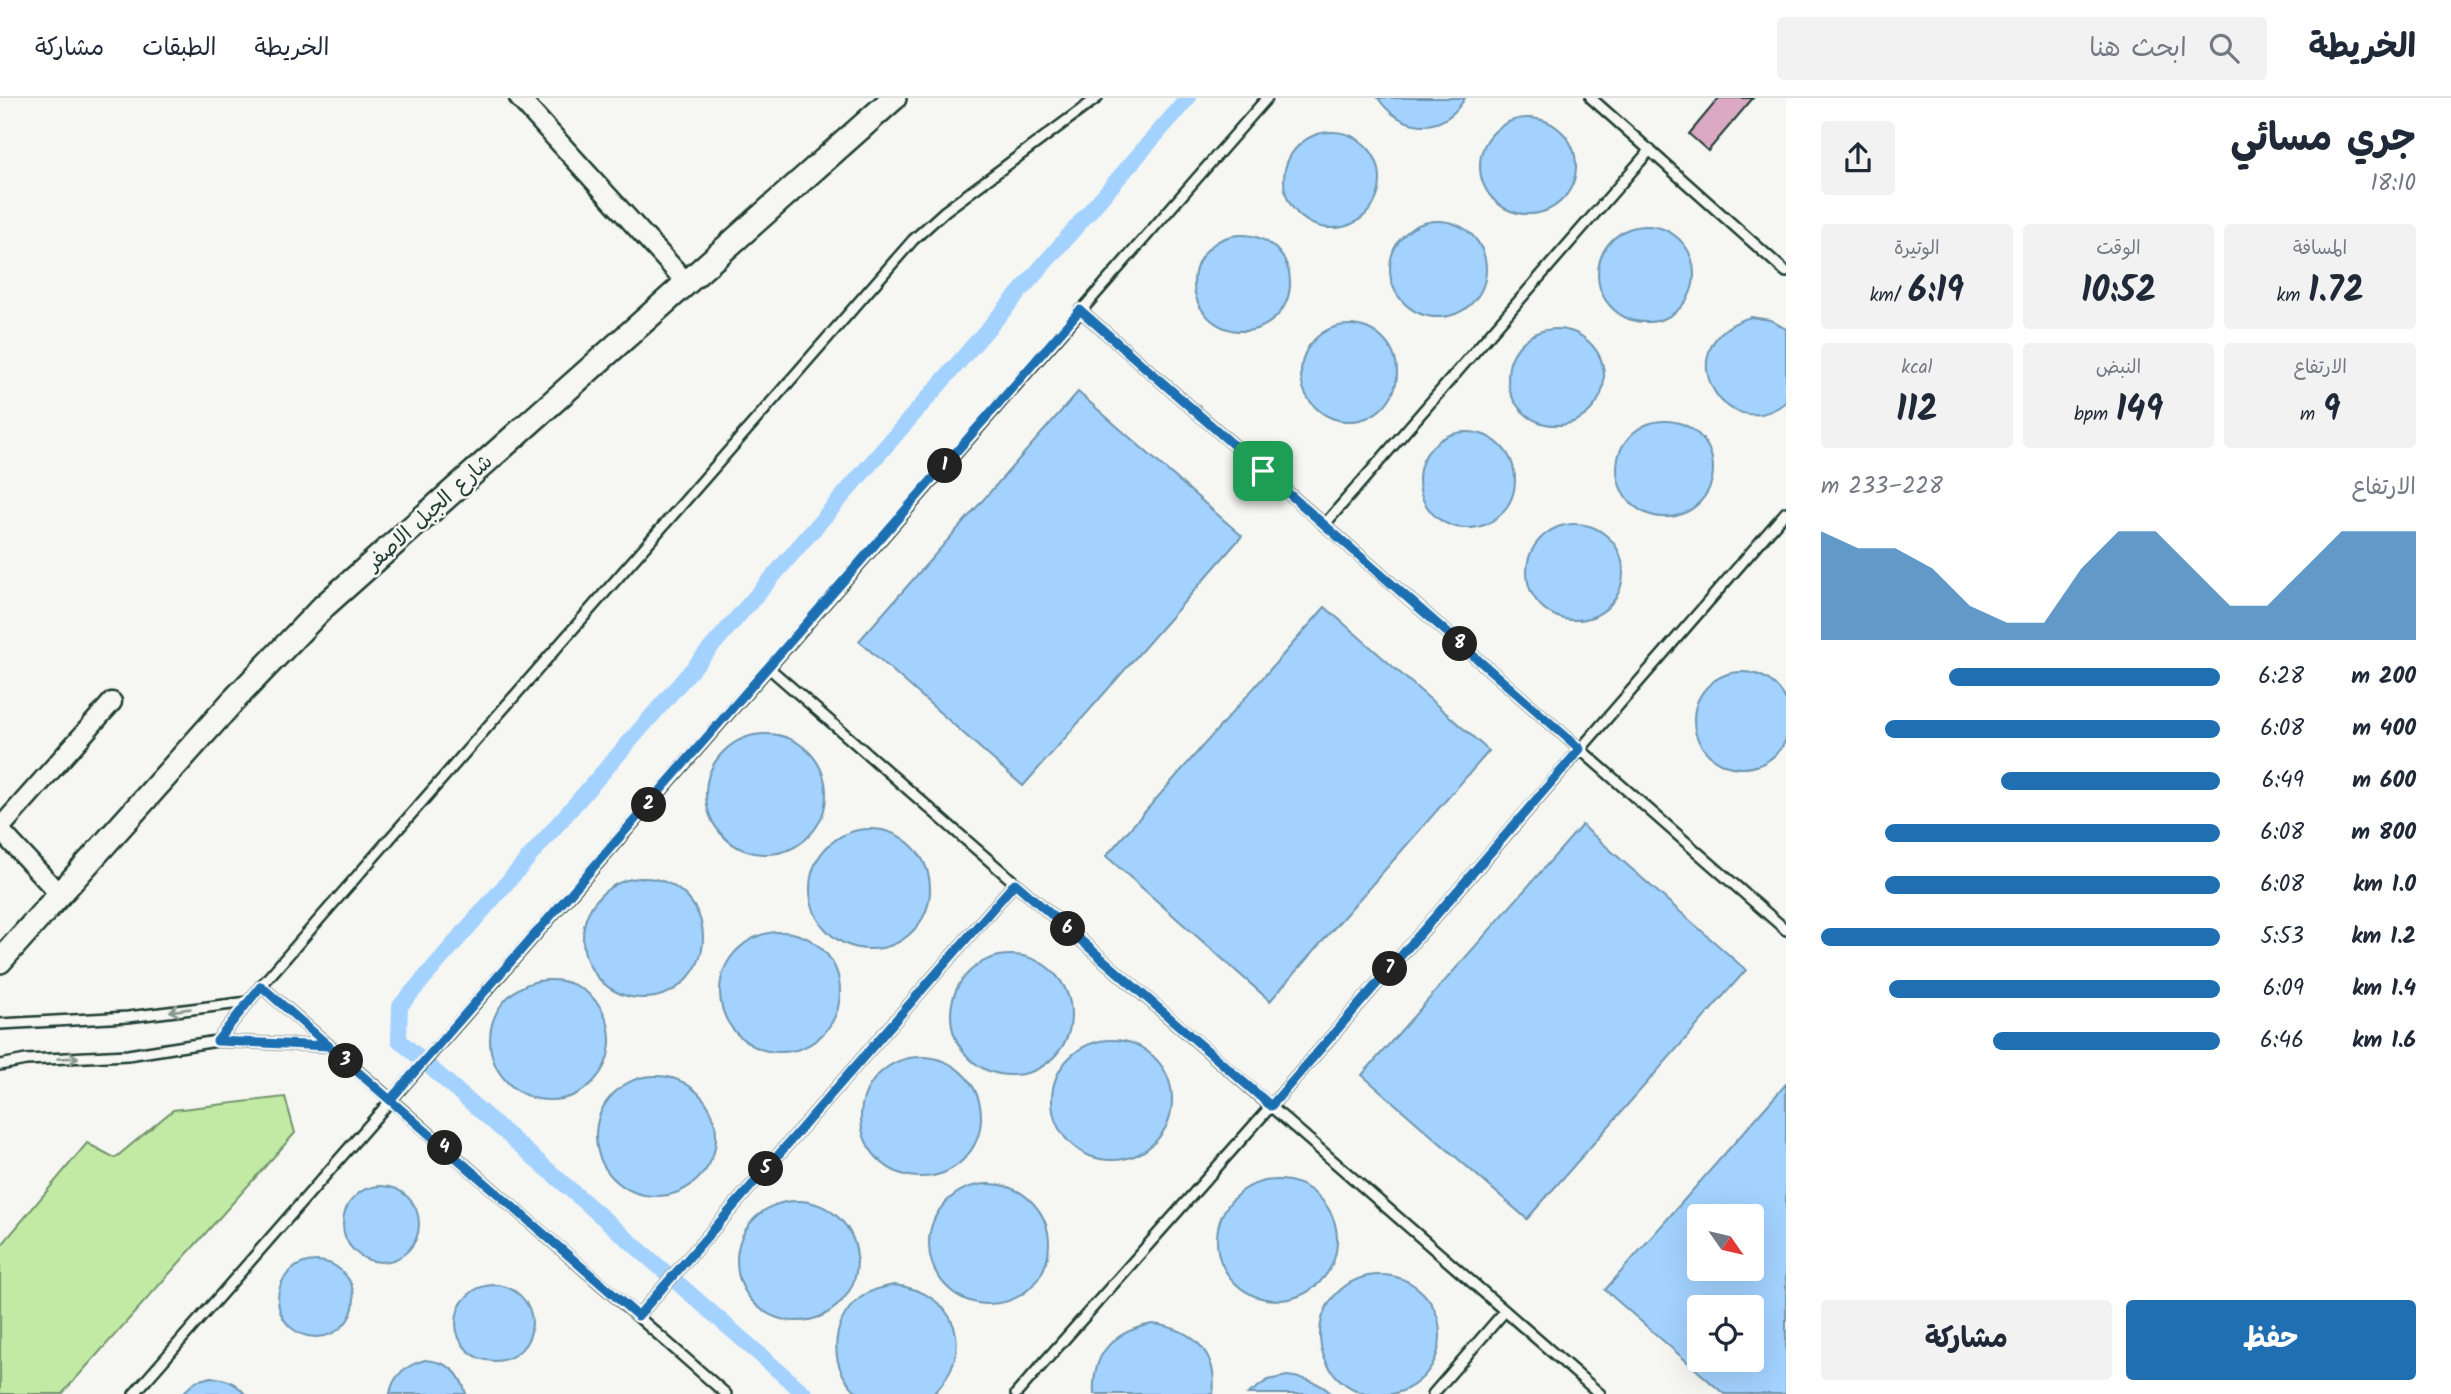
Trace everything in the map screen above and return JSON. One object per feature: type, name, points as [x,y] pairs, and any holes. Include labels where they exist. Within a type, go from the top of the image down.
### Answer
[{"type":"street","points":[[519,98],[686,282]]},
{"type":"street","name":"شارع الجبل الاصفر","points":[[1,962],[250,682],[324,606],[894,98]]},
{"type":"street","points":[[60,895],[0,829],[112,702]]},
{"type":"lane","points":[[217,1041],[261,986],[913,240],[945,211],[1097,98]]},
{"type":"lane","points":[[134,1394],[1267,98]]},
{"type":"lane","points":[[1591,98],[1786,272]]},
{"type":"lane","points":[[1324,525],[1650,150]]},
{"type":"lane","points":[[1080,310],[1786,930]]},
{"type":"lane","points":[[1016,1394],[1271,1106],[1786,512]]},
{"type":"lane","points":[[769,668],[1600,1394]]},
{"type":"lane","points":[[638,1316],[1015,883]]},
{"type":"lane","points":[[261,986],[726,1394]]},
{"type":"lane","points":[[0,1024],[128,1017],[248,1002]]},
{"type":"lane","points":[[0,1065],[26,1060],[128,1055],[217,1041],[328,1046]]},
{"type":"lane","points":[[1433,1394],[1505,1311]]},
{"type":"green space","points":[[285,1097],[295,1133],[62,1394],[0,1394],[0,1247],[87,1143],[115,1158],[173,1110]]},
{"type":"water","points":[[1378,98],[1465,98],[1445,119],[1422,125],[1398,118]]},
{"type":"water","points":[[1528,118],[1546,122],[1562,132],[1572,148],[1576,166],[1572,184],[1562,200],[1546,210],[1528,214],[1510,210],[1494,200],[1484,184],[1480,166],[1484,148],[1494,132],[1510,122]]},
{"type":"water","points":[[1332,132],[1350,136],[1366,146],[1376,162],[1380,180],[1376,198],[1366,214],[1350,224],[1332,228],[1314,224],[1298,214],[1288,198],[1284,180],[1288,162],[1298,146],[1314,136]]},
{"type":"water","points":[[1438,221],[1456,225],[1472,235],[1482,251],[1486,269],[1482,287],[1472,303],[1456,313],[1438,317],[1420,313],[1404,303],[1394,287],[1390,269],[1394,251],[1404,235],[1420,225]]},
{"type":"water","points":[[1646,226],[1664,230],[1680,240],[1690,256],[1694,274],[1690,292],[1680,308],[1664,318],[1646,322],[1628,318],[1612,308],[1602,292],[1598,274],[1602,256],[1612,240],[1628,230]]},
{"type":"water","points":[[1242,235],[1260,239],[1276,249],[1286,265],[1290,283],[1286,301],[1276,317],[1260,327],[1242,331],[1224,327],[1208,317],[1198,301],[1194,283],[1198,265],[1208,249],[1224,239]]},
{"type":"water","points":[[1751,317],[1770,320],[1786,329],[1786,402],[1763,413],[1742,413],[1724,403],[1712,387],[1707,368],[1711,348],[1725,330]]},
{"type":"water","points":[[1349,325],[1367,329],[1383,339],[1393,355],[1397,373],[1393,391],[1383,407],[1367,417],[1349,421],[1331,417],[1315,407],[1305,391],[1301,373],[1305,355],[1315,339],[1331,329]]},
{"type":"water","points":[[1556,329],[1574,333],[1590,343],[1600,359],[1604,377],[1600,395],[1590,411],[1574,421],[1556,425],[1538,421],[1522,411],[1512,395],[1508,377],[1512,359],[1522,343],[1538,333]]},
{"type":"water","points":[[1078,392],[1242,536],[1023,786],[859,641]]},
{"type":"water","points":[[1665,421],[1683,425],[1699,435],[1709,451],[1713,469],[1709,487],[1699,503],[1683,513],[1665,517],[1647,513],[1631,503],[1621,487],[1617,469],[1621,451],[1631,435],[1647,425]]},
{"type":"water","points":[[1467,432],[1485,436],[1501,446],[1511,462],[1515,480],[1511,498],[1501,514],[1485,524],[1467,528],[1449,524],[1433,514],[1423,498],[1419,480],[1423,462],[1433,446],[1449,436]]},
{"type":"water","points":[[1575,524],[1593,528],[1609,538],[1619,554],[1623,572],[1619,590],[1609,606],[1593,616],[1575,620],[1557,616],[1541,606],[1531,590],[1527,572],[1531,554],[1541,538],[1557,528]]},
{"type":"water","points":[[1325,607],[1489,751],[1270,1001],[1106,856]]},
{"type":"water","points":[[1733,673],[1751,673],[1768,680],[1786,702],[1786,738],[1776,754],[1768,760],[1751,767],[1733,767],[1716,760],[1702,746],[1695,729],[1695,711],[1702,694],[1716,680]]},
{"type":"water","points":[[766,734],[789,738],[809,751],[822,771],[826,794],[822,817],[809,837],[789,850],[766,854],[743,850],[723,837],[710,817],[706,794],[710,771],[723,751],[743,738]]},
{"type":"water","points":[[1582,825],[1746,970],[1527,1219],[1362,1075]]},
{"type":"water","points":[[870,829],[893,833],[913,846],[926,866],[930,889],[926,912],[913,932],[893,945],[870,949],[847,945],[827,932],[814,912],[810,889],[814,866],[827,846],[847,833]]},
{"type":"water","points":[[643,878],[666,882],[686,895],[699,915],[703,938],[699,961],[686,981],[666,994],[643,998],[620,994],[600,981],[587,961],[583,938],[587,915],[600,895],[620,882]]},
{"type":"water","points":[[780,932],[803,936],[823,949],[836,969],[840,992],[836,1015],[823,1035],[803,1048],[780,1052],[757,1048],[737,1035],[724,1015],[720,992],[724,969],[737,949],[757,936]]},
{"type":"water","points":[[1011,955],[1034,959],[1054,972],[1067,992],[1071,1015],[1067,1038],[1054,1058],[1034,1071],[1011,1075],[988,1071],[968,1058],[955,1038],[951,1015],[955,992],[968,972],[988,959]]},
{"type":"water","points":[[550,980],[573,984],[593,997],[606,1017],[610,1040],[606,1063],[593,1083],[573,1096],[550,1100],[527,1096],[507,1083],[494,1063],[490,1040],[494,1017],[507,997],[527,984]]},
{"type":"water","points":[[1112,1040],[1135,1044],[1155,1057],[1168,1077],[1172,1100],[1168,1123],[1155,1143],[1135,1156],[1112,1160],[1089,1156],[1069,1143],[1056,1123],[1052,1100],[1056,1077],[1069,1057],[1089,1044]]},
{"type":"water","points":[[921,1057],[944,1061],[964,1074],[977,1094],[981,1117],[977,1140],[964,1160],[944,1173],[921,1177],[898,1173],[878,1160],[865,1140],[861,1117],[865,1094],[878,1074],[898,1061]]},
{"type":"water","points":[[656,1076],[679,1080],[699,1093],[712,1113],[716,1136],[712,1159],[699,1179],[679,1192],[656,1196],[633,1192],[613,1179],[600,1159],[596,1136],[600,1113],[613,1093],[633,1080]]},
{"type":"water","points":[[1786,1084],[1786,1394],[1724,1394],[1699,1372],[1764,1372],[1764,1295],[1687,1295],[1687,1362],[1605,1290]]},
{"type":"water","points":[[1277,1180],[1300,1184],[1320,1197],[1333,1217],[1337,1240],[1333,1263],[1320,1283],[1300,1296],[1277,1300],[1254,1296],[1234,1283],[1221,1263],[1217,1240],[1221,1217],[1234,1197],[1254,1184]]},
{"type":"water","points":[[989,1184],[1012,1188],[1032,1201],[1045,1221],[1049,1244],[1045,1267],[1032,1287],[1012,1300],[989,1304],[966,1300],[946,1287],[933,1267],[929,1244],[933,1221],[946,1201],[966,1188]]},
{"type":"water","points":[[374,1186],[388,1186],[402,1192],[413,1203],[419,1224],[416,1239],[408,1251],[388,1262],[374,1262],[360,1256],[349,1245],[343,1231],[343,1217],[349,1203],[360,1192]]},
{"type":"water","points":[[797,1201],[820,1205],[840,1218],[853,1238],[857,1261],[853,1284],[840,1304],[820,1317],[797,1321],[774,1317],[754,1304],[741,1284],[737,1261],[741,1238],[754,1218],[774,1205]]},
{"type":"water","points":[[309,1261],[323,1261],[337,1267],[348,1278],[354,1299],[351,1314],[343,1326],[323,1337],[309,1337],[295,1331],[284,1320],[278,1306],[278,1292],[284,1278],[295,1267]]},
{"type":"water","points":[[1380,1275],[1403,1279],[1423,1292],[1436,1312],[1440,1335],[1436,1358],[1423,1378],[1403,1391],[1380,1395],[1357,1391],[1337,1378],[1324,1358],[1320,1335],[1324,1312],[1337,1292],[1357,1279]]},
{"type":"water","points":[[487,1285],[501,1285],[515,1291],[526,1302],[532,1323],[529,1338],[521,1350],[501,1361],[487,1361],[473,1355],[462,1344],[456,1330],[456,1316],[462,1302],[473,1291]]},
{"type":"water","points":[[894,1285],[915,1290],[933,1299],[945,1311],[954,1326],[957,1342],[955,1359],[947,1377],[933,1394],[860,1394],[842,1373],[836,1347],[842,1320],[863,1296]]},
{"type":"water","points":[[1152,1324],[1166,1326],[1190,1337],[1207,1354],[1214,1379],[1213,1394],[1094,1394],[1097,1367],[1108,1347],[1126,1333]]},
{"type":"water","points":[[425,1360],[452,1369],[466,1394],[390,1394],[394,1381],[402,1371]]},
{"type":"water","points":[[1287,1376],[1311,1381],[1332,1394],[1248,1394],[1268,1380]]},
{"type":"water","points":[[211,1377],[230,1382],[245,1394],[182,1394],[196,1381]]},
{"type":"building","points":[[1719,98],[1753,98],[1708,151],[1689,134]]},
{"type":"waterway","points":[[805,1394],[399,1040],[400,1006],[1188,98]]},
{"type":"route","points":[[1263,471],[1080,310],[769,668],[390,1100],[328,1046],[261,986],[217,1041],[328,1046],[638,1316],[1015,883],[1271,1106],[1580,749],[1263,471]]}]
